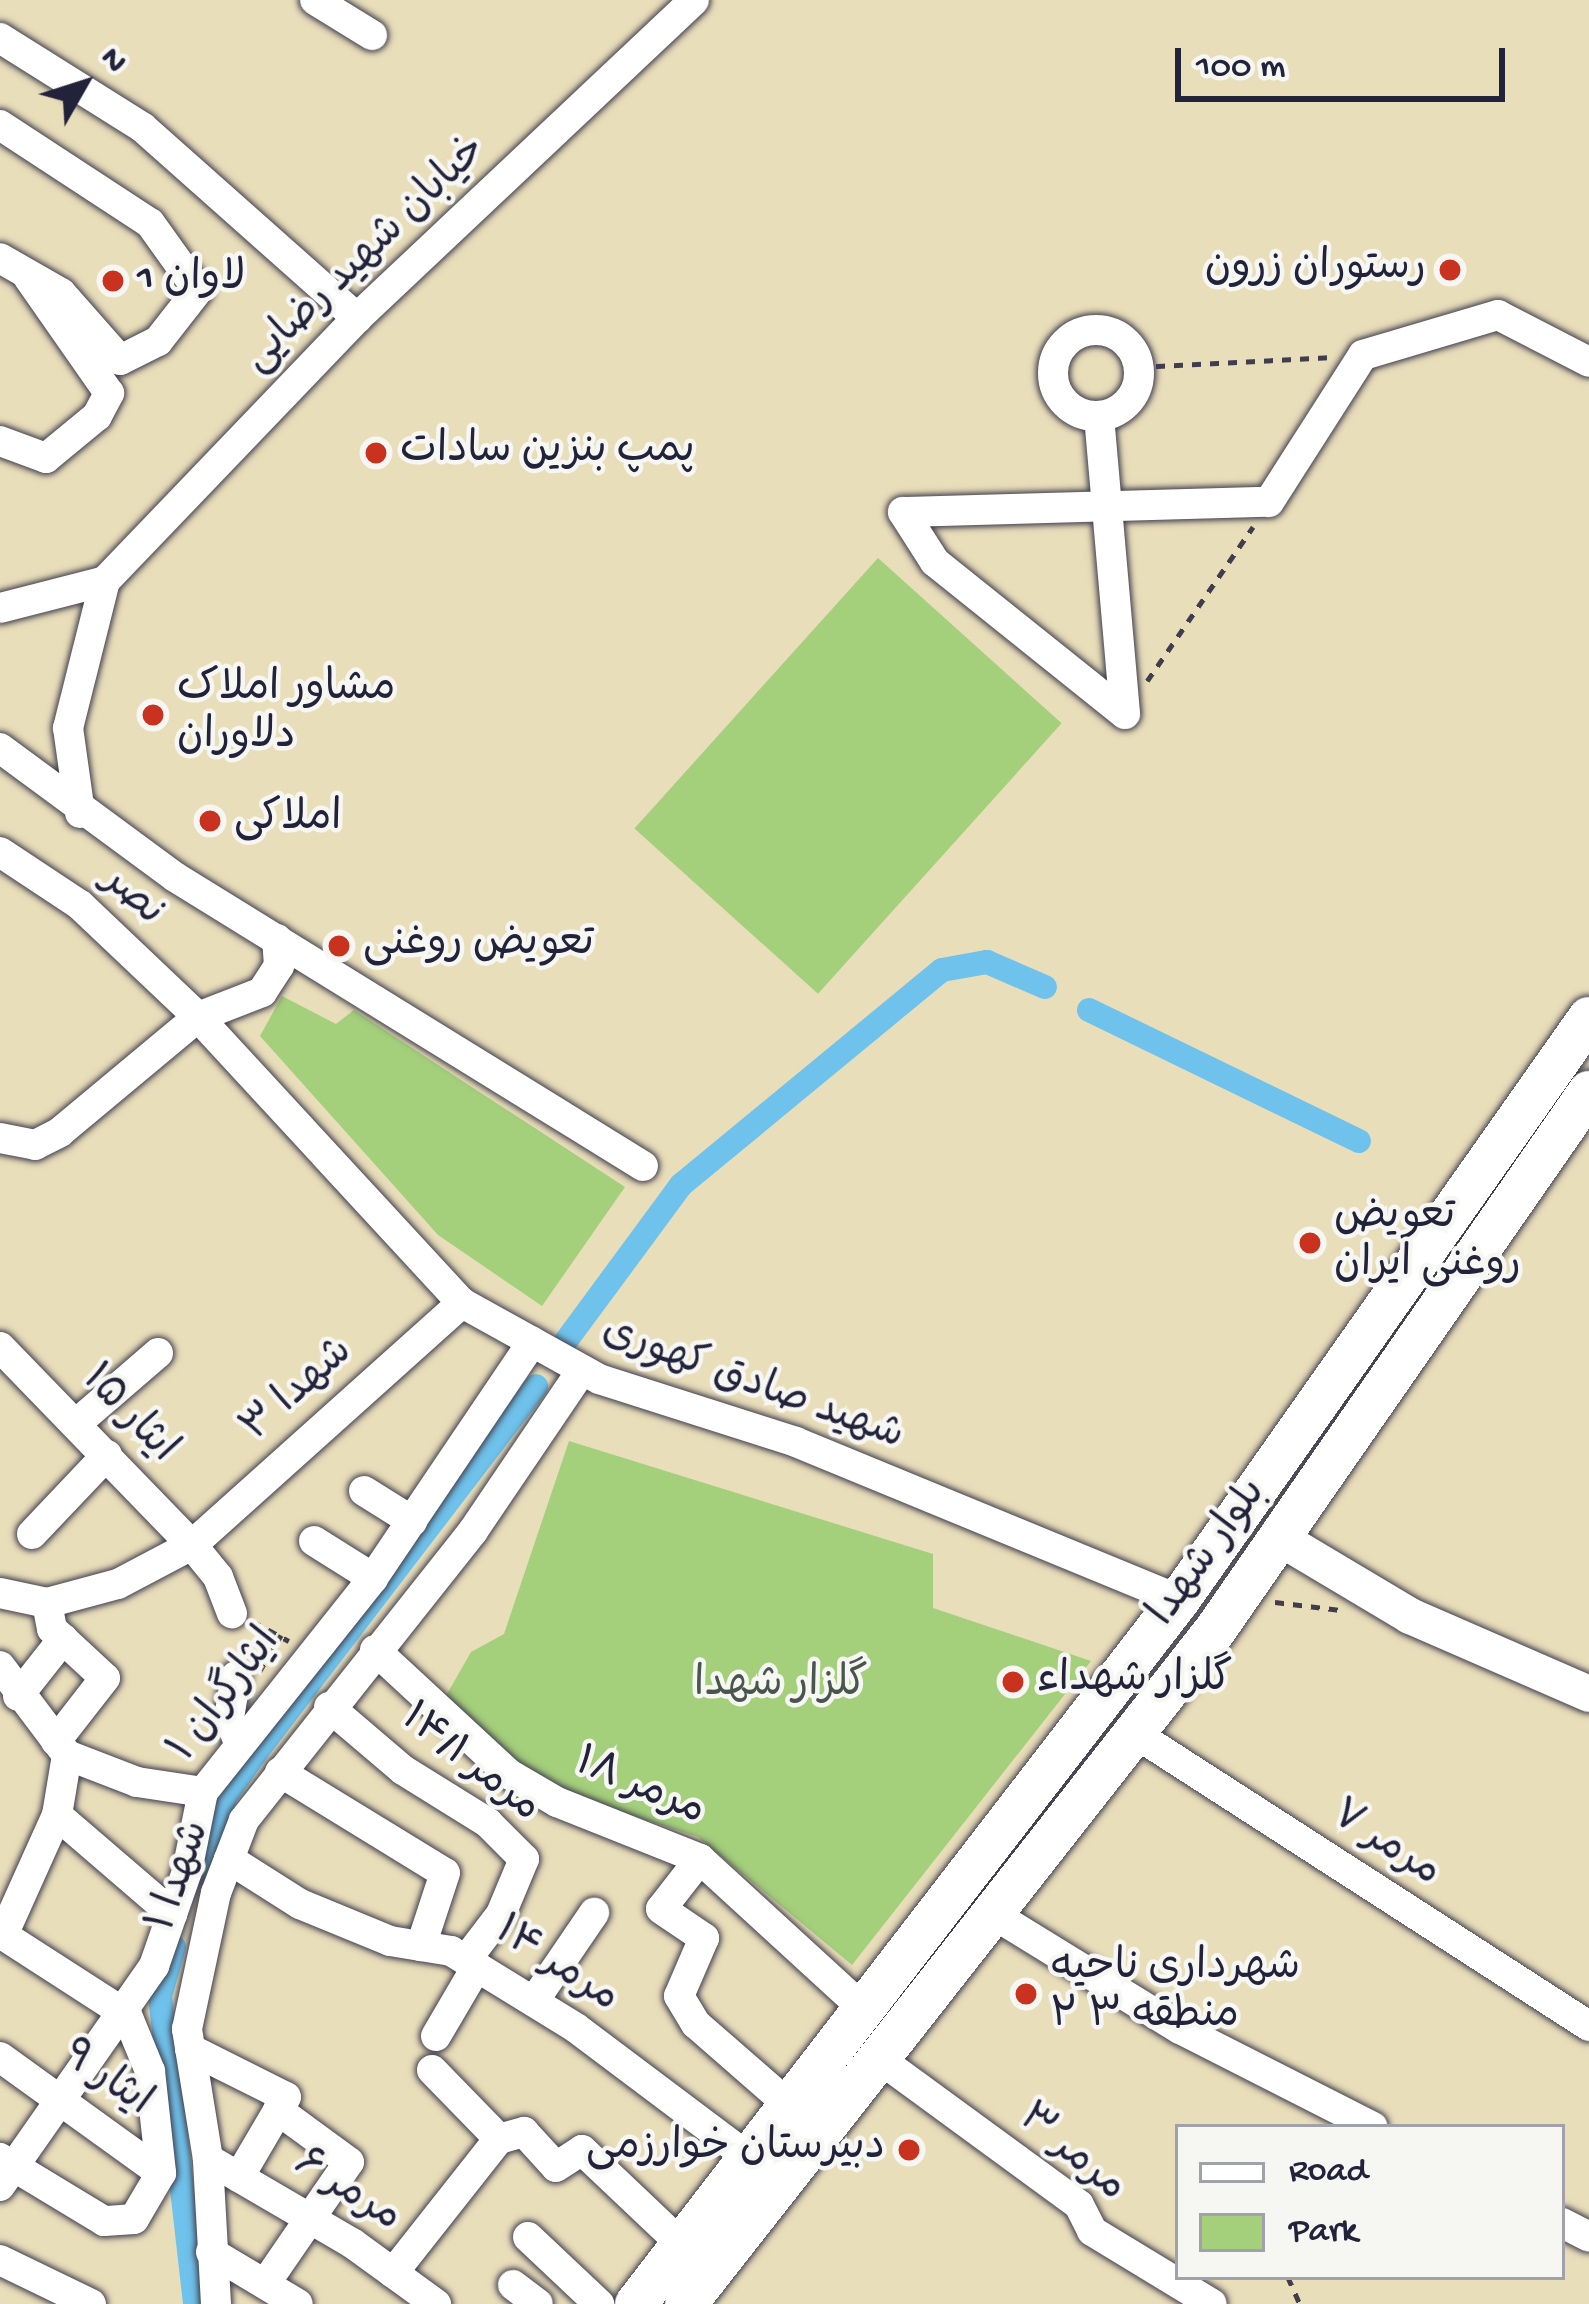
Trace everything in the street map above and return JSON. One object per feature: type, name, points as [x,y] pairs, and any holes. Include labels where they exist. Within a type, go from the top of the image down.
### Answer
[{"type":"highway","name":"بلوار شهدا","points":[[636,2304],[1179,1600],[1589,1018]]},
{"type":"highway","name":"بلوار شهدا","points":[[686,2304],[1136,1734],[1281,1539],[1589,1092]]},
{"type":"main road","points":[[1281,1539],[1410,1616],[1589,1694]]},
{"type":"street","points":[[315,0],[372,35]]},
{"type":"street","name":"خیابان شهید رضایی","points":[[80,813],[68,728],[105,581],[357,317],[694,0]]},
{"type":"street","points":[[0,38],[142,127],[357,317]]},
{"type":"street","points":[[0,124],[150,223],[198,290],[158,341],[119,361],[61,293],[0,259]]},
{"type":"street","points":[[0,441],[46,458],[97,416],[110,393],[28,277]]},
{"type":"street","points":[[1125,714],[935,562],[903,512],[1104,501],[1269,502],[1363,355],[1498,315],[1589,362]]},
{"type":"street","points":[[1086,331],[1114,334],[1138,367],[1125,405],[1099,416],[1072,409],[1055,387],[1062,346],[1086,331]]},
{"type":"street","points":[[1099,416],[1125,714]]},
{"type":"street","points":[[0,608],[105,581]]},
{"type":"street","points":[[0,748],[80,813],[644,1166]]},
{"type":"street","name":"نصر","points":[[0,852],[80,905],[198,1017]]},
{"type":"street","points":[[0,1138],[35,1145],[60,1132],[198,1017],[262,992],[279,966],[277,939]]},
{"type":"street","name":"شهید صادق کهوری","points":[[198,1017],[462,1303],[582,1370],[796,1442],[1179,1600]]},
{"type":"street","name":"شهدا ۳","points":[[47,1603],[118,1584],[192,1545],[462,1303]]},
{"type":"street","name":"ایثارگران ۱","points":[[4,2171],[127,2015],[172,1914],[203,1792],[373,1578],[532,1342]]},
{"type":"street","name":"ایثار ۱۵","points":[[0,1347],[192,1545],[218,1577],[232,1613]]},
{"type":"street","points":[[77,1424],[158,1353]]},
{"type":"street","name":"شهدا ۱","points":[[215,2304],[208,2159],[190,2049],[198,1961],[244,1820],[328,1707],[473,1531],[582,1370]]},
{"type":"street","points":[[32,1534],[107,1455]]},
{"type":"street","points":[[364,1491],[412,1521]]},
{"type":"street","points":[[314,1540],[373,1578]]},
{"type":"street","points":[[0,1593],[47,1603],[62,1639],[105,1678],[62,1748],[57,1815],[2,1935],[127,2015],[150,2071],[161,2173],[134,2219],[104,2222],[4,2171]]},
{"type":"street","points":[[18,1696],[62,1639]]},
{"type":"street","name":"مرمر ۱۸","points":[[375,1649],[509,1774],[556,1802],[700,1859],[866,2011]]},
{"type":"street","points":[[0,1666],[18,1696],[62,1748],[137,1782],[203,1792]]},
{"type":"street","points":[[236,1676],[229,1718],[240,1745]]},
{"type":"street","name":"مرمر ۱۴/۱","points":[[328,1707],[403,1770],[488,1823],[524,1859],[502,1914],[472,1963]]},
{"type":"street","name":"مرمر ۷","points":[[1136,1734],[1589,2026]]},
{"type":"street","points":[[280,1772],[446,1873],[421,1946]]},
{"type":"street","points":[[57,1815],[172,1914]]},
{"type":"street","name":"مرمر ۱۴","points":[[229,1859],[300,1904],[472,1963],[534,2001],[749,2158]]},
{"type":"street","points":[[700,1859],[661,1909],[704,1938],[679,1996],[696,2024],[790,2106]]},
{"type":"street","points":[[534,2001],[594,1913]]},
{"type":"street","points":[[993,1915],[1180,2029],[1367,2124]]},
{"type":"street","points":[[436,2036],[472,1963]]},
{"type":"street","points":[[190,2049],[286,2097],[239,2177]]},
{"type":"street","name":"ایثار ۹","points":[[0,2057],[161,2173]]},
{"type":"street","name":"مرمر ۳","points":[[881,2060],[1079,2205],[1092,2231],[1212,2304]]},
{"type":"street","points":[[432,2069],[499,2139]]},
{"type":"street","points":[[265,2284],[306,2216],[349,2162],[278,2110]]},
{"type":"street","points":[[393,2272],[499,2139],[524,2132],[556,2168],[582,2150],[682,2245]]},
{"type":"street","name":"مرمر ۶","points":[[208,2159],[306,2216],[436,2304]]},
{"type":"street","points":[[528,2237],[599,2304]]},
{"type":"street","points":[[211,2252],[298,2304]]},
{"type":"street","points":[[0,2260],[91,2304]]},
{"type":"path","points":[[1138,367],[1363,355]]},
{"type":"path","points":[[1125,714],[1269,502]]},
{"type":"path","points":[[1264,1604],[1290,1599],[1354,1611]]},
{"type":"path","points":[[232,1613],[310,1656]]},
{"type":"green space","points":[[878,558],[1062,723],[818,994],[634,829]]},
{"type":"green space","points":[[282,996],[336,1024],[354,1010],[625,1187],[542,1306],[438,1235],[260,1036]]},
{"type":"green space","name":"گلزار شهدا","points":[[569,1441],[933,1554],[933,1608],[1091,1661],[852,1965],[698,1837],[552,1789],[443,1701],[471,1652],[504,1634]]},
{"type":"waterway","points":[[566,1341],[681,1185],[942,970],[987,962],[1045,987]]},
{"type":"waterway","points":[[1089,1010],[1359,1141]]},
{"type":"waterway","points":[[197,1874],[225,1797],[536,1386]]},
{"type":"waterway","points":[[174,1947],[160,1996],[195,2304]]},
{"type":"place","name":"رستوران زرون","points":[[1450,270]]},
{"type":"place","name":"لاوان 1","points":[[113,281]]},
{"type":"place","name":"پمپ بنزین سادات","points":[[376,453]]},
{"type":"place","name":"مشاور املاک دلاوران","points":[[153,715]]},
{"type":"place","name":"املاکی","points":[[210,821]]},
{"type":"place","name":"تعویض روغنی","points":[[339,946]]},
{"type":"place","name":"تعویض روغنی ایران","points":[[1310,1243]]},
{"type":"place","name":"گلزار شهداء","points":[[1013,1682]]},
{"type":"place","name":"شهرداری ناحیه ۲ منطقه ۳","points":[[1026,1994]]},
{"type":"place","name":"دبیرستان خوارزمی","points":[[909,2150]]}]
